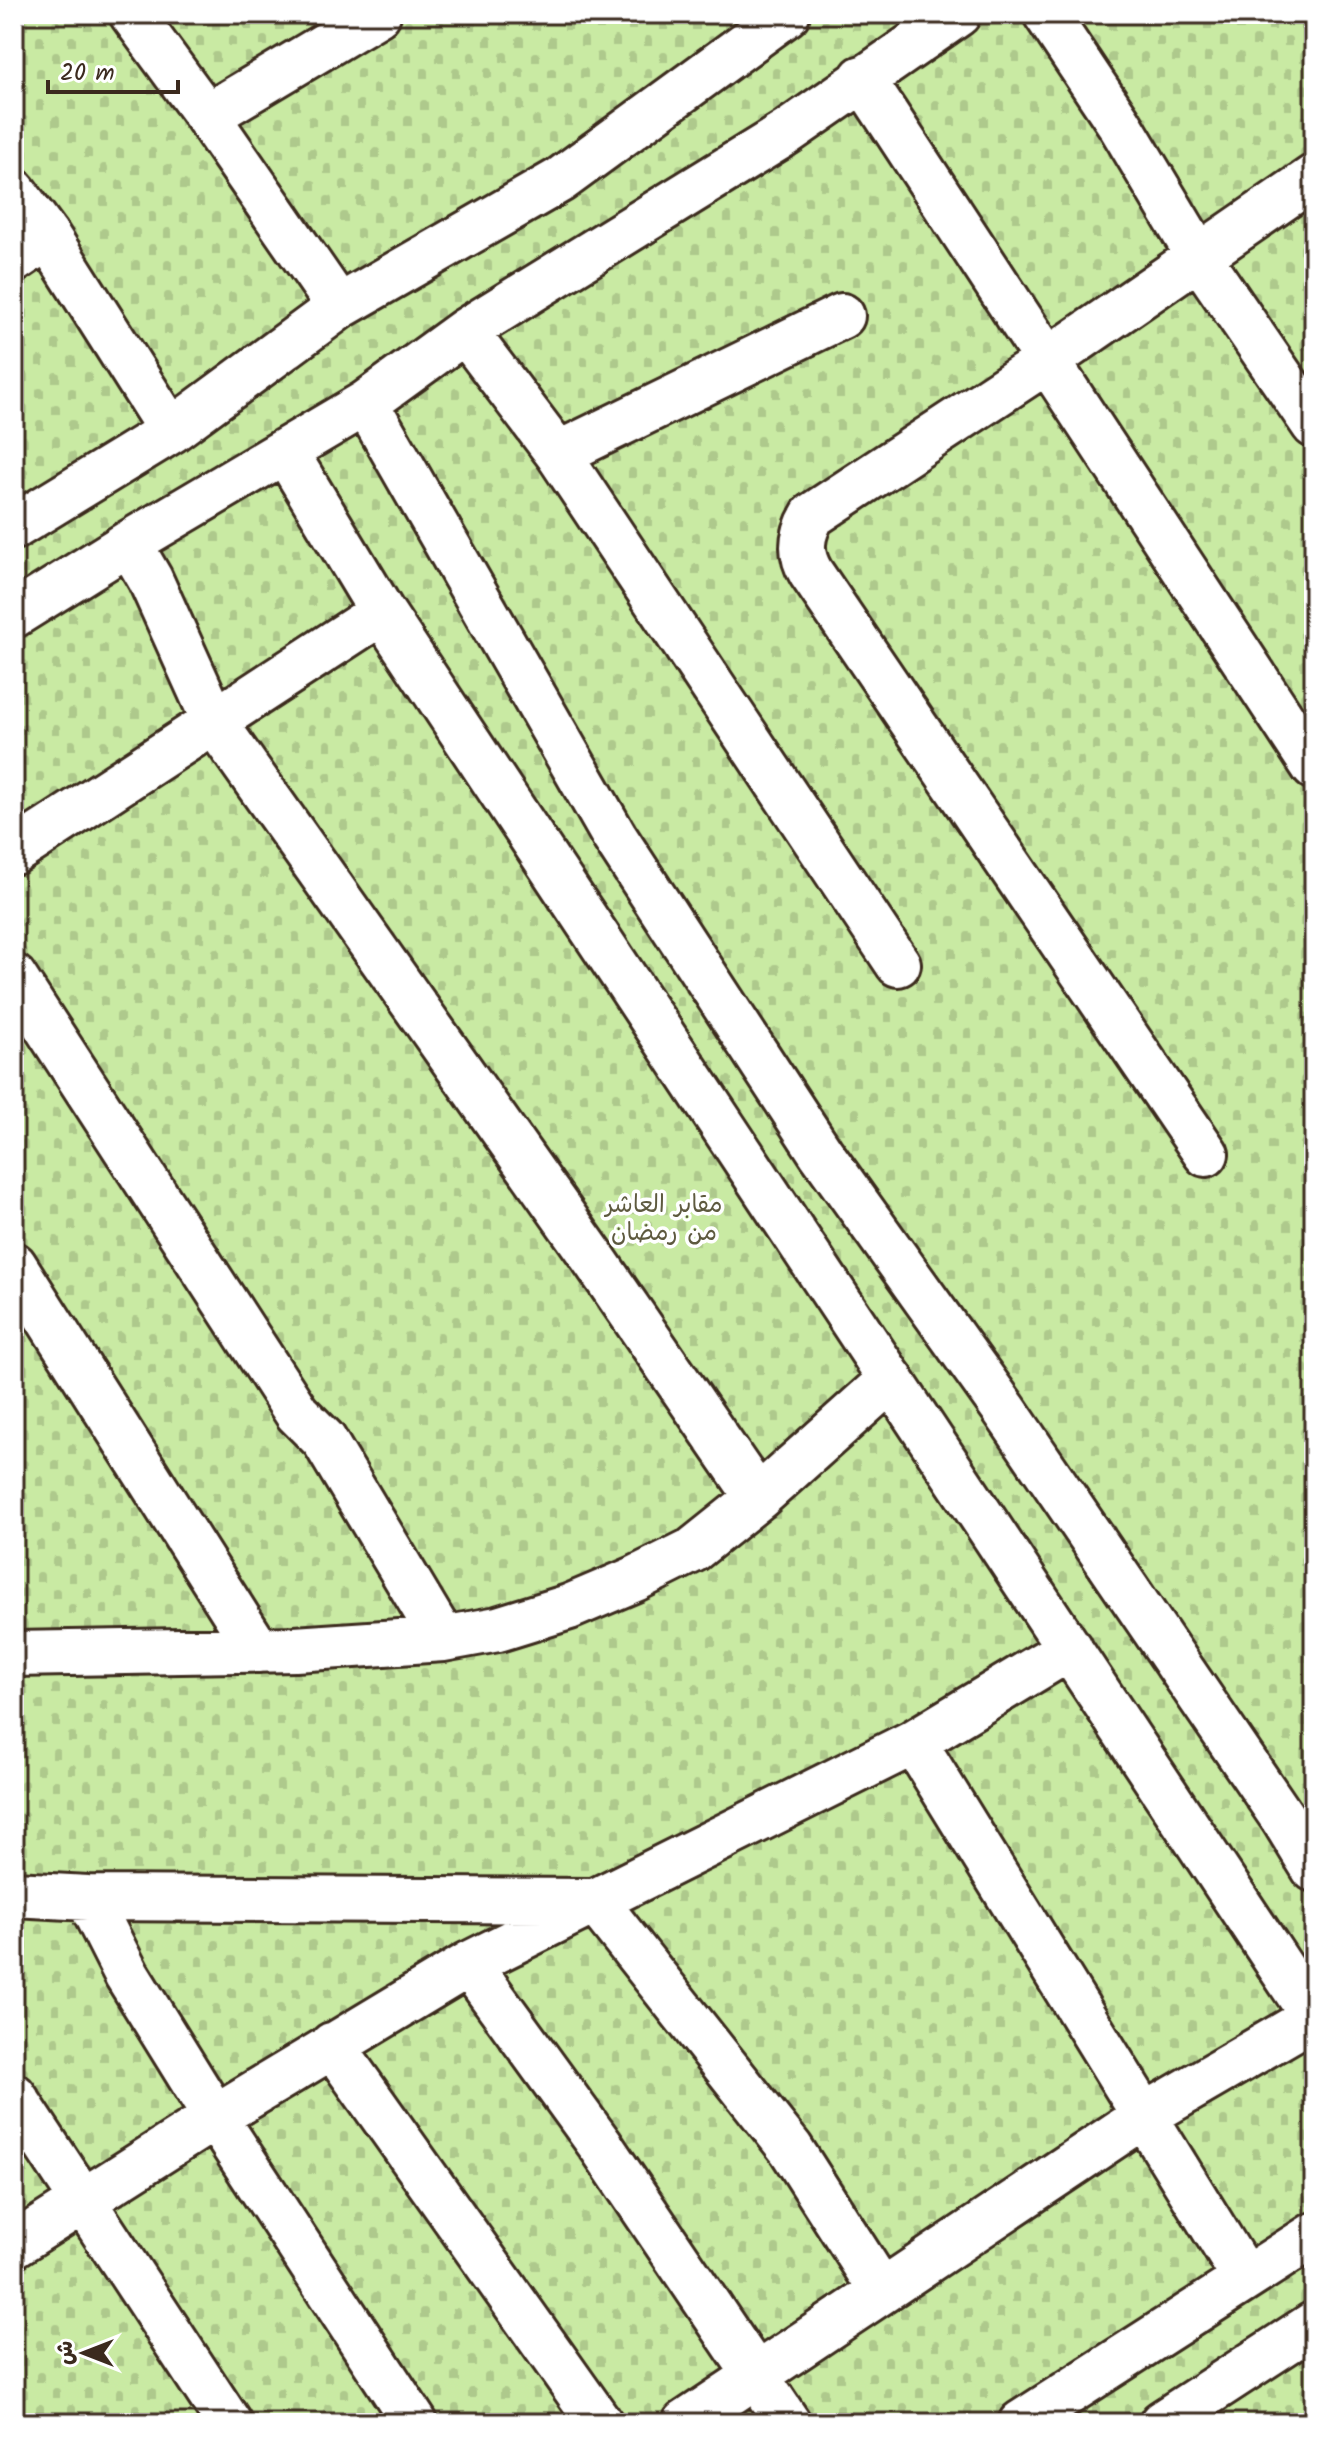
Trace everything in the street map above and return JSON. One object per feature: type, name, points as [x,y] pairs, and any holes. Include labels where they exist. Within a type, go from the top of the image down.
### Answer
[{"type":"lane","points":[[132,14],[207,116],[339,307]]},
{"type":"lane","points":[[207,116],[378,14]]},
{"type":"lane","points":[[14,527],[171,431],[339,307],[560,180],[787,14]]},
{"type":"lane","points":[[14,615],[366,403],[465,331],[786,133],[958,14]]},
{"type":"lane","points":[[1046,14],[1119,123],[1199,257],[1314,425]]},
{"type":"lane","points":[[862,78],[1314,767]]},
{"type":"lane","points":[[1206,1154],[805,562],[802,546],[804,530],[813,515],[1047,361],[1314,177]]},
{"type":"lane","points":[[14,191],[31,248],[171,431]]},
{"type":"lane","points":[[558,454],[842,316]]},
{"type":"lane","points":[[465,331],[558,454],[898,964]]},
{"type":"lane","points":[[366,403],[614,836],[821,1153],[1004,1409],[1314,1869]]},
{"type":"lane","points":[[285,451],[382,612],[1314,2016],[1144,2116],[685,2423]]},
{"type":"lane","points":[[129,543],[150,579],[215,723],[596,1262],[758,1498]]},
{"type":"lane","points":[[14,852],[382,612]]},
{"type":"lane","points":[[14,977],[297,1413],[324,1440],[443,1639]]},
{"type":"lane","points":[[14,1265],[258,1650]]},
{"type":"lane","points":[[14,1654],[258,1650],[443,1639],[498,1629],[569,1607],[693,1550],[758,1498],[891,1379]]},
{"type":"lane","points":[[14,2245],[83,2204],[215,2117],[469,1964],[914,1742],[1070,1648]]},
{"type":"lane","points":[[914,1742],[1245,2279]]},
{"type":"lane","points":[[14,1894],[88,1898],[595,1901]]},
{"type":"lane","points":[[88,1898],[127,1975],[215,2117],[415,2423]]},
{"type":"lane","points":[[595,1901],[791,2149],[881,2290]]},
{"type":"lane","points":[[469,1964],[601,2146],[788,2423]]},
{"type":"lane","points":[[332,2045],[600,2423]]},
{"type":"lane","points":[[14,2096],[229,2423]]},
{"type":"lane","points":[[1021,2423],[1314,2235]]},
{"type":"lane","points":[[1162,2423],[1314,2324]]},
{"type":"green space","name":"مقابر العاشر من رمضان","points":[[14,14],[1314,14],[1314,2423],[14,2423]]}]
